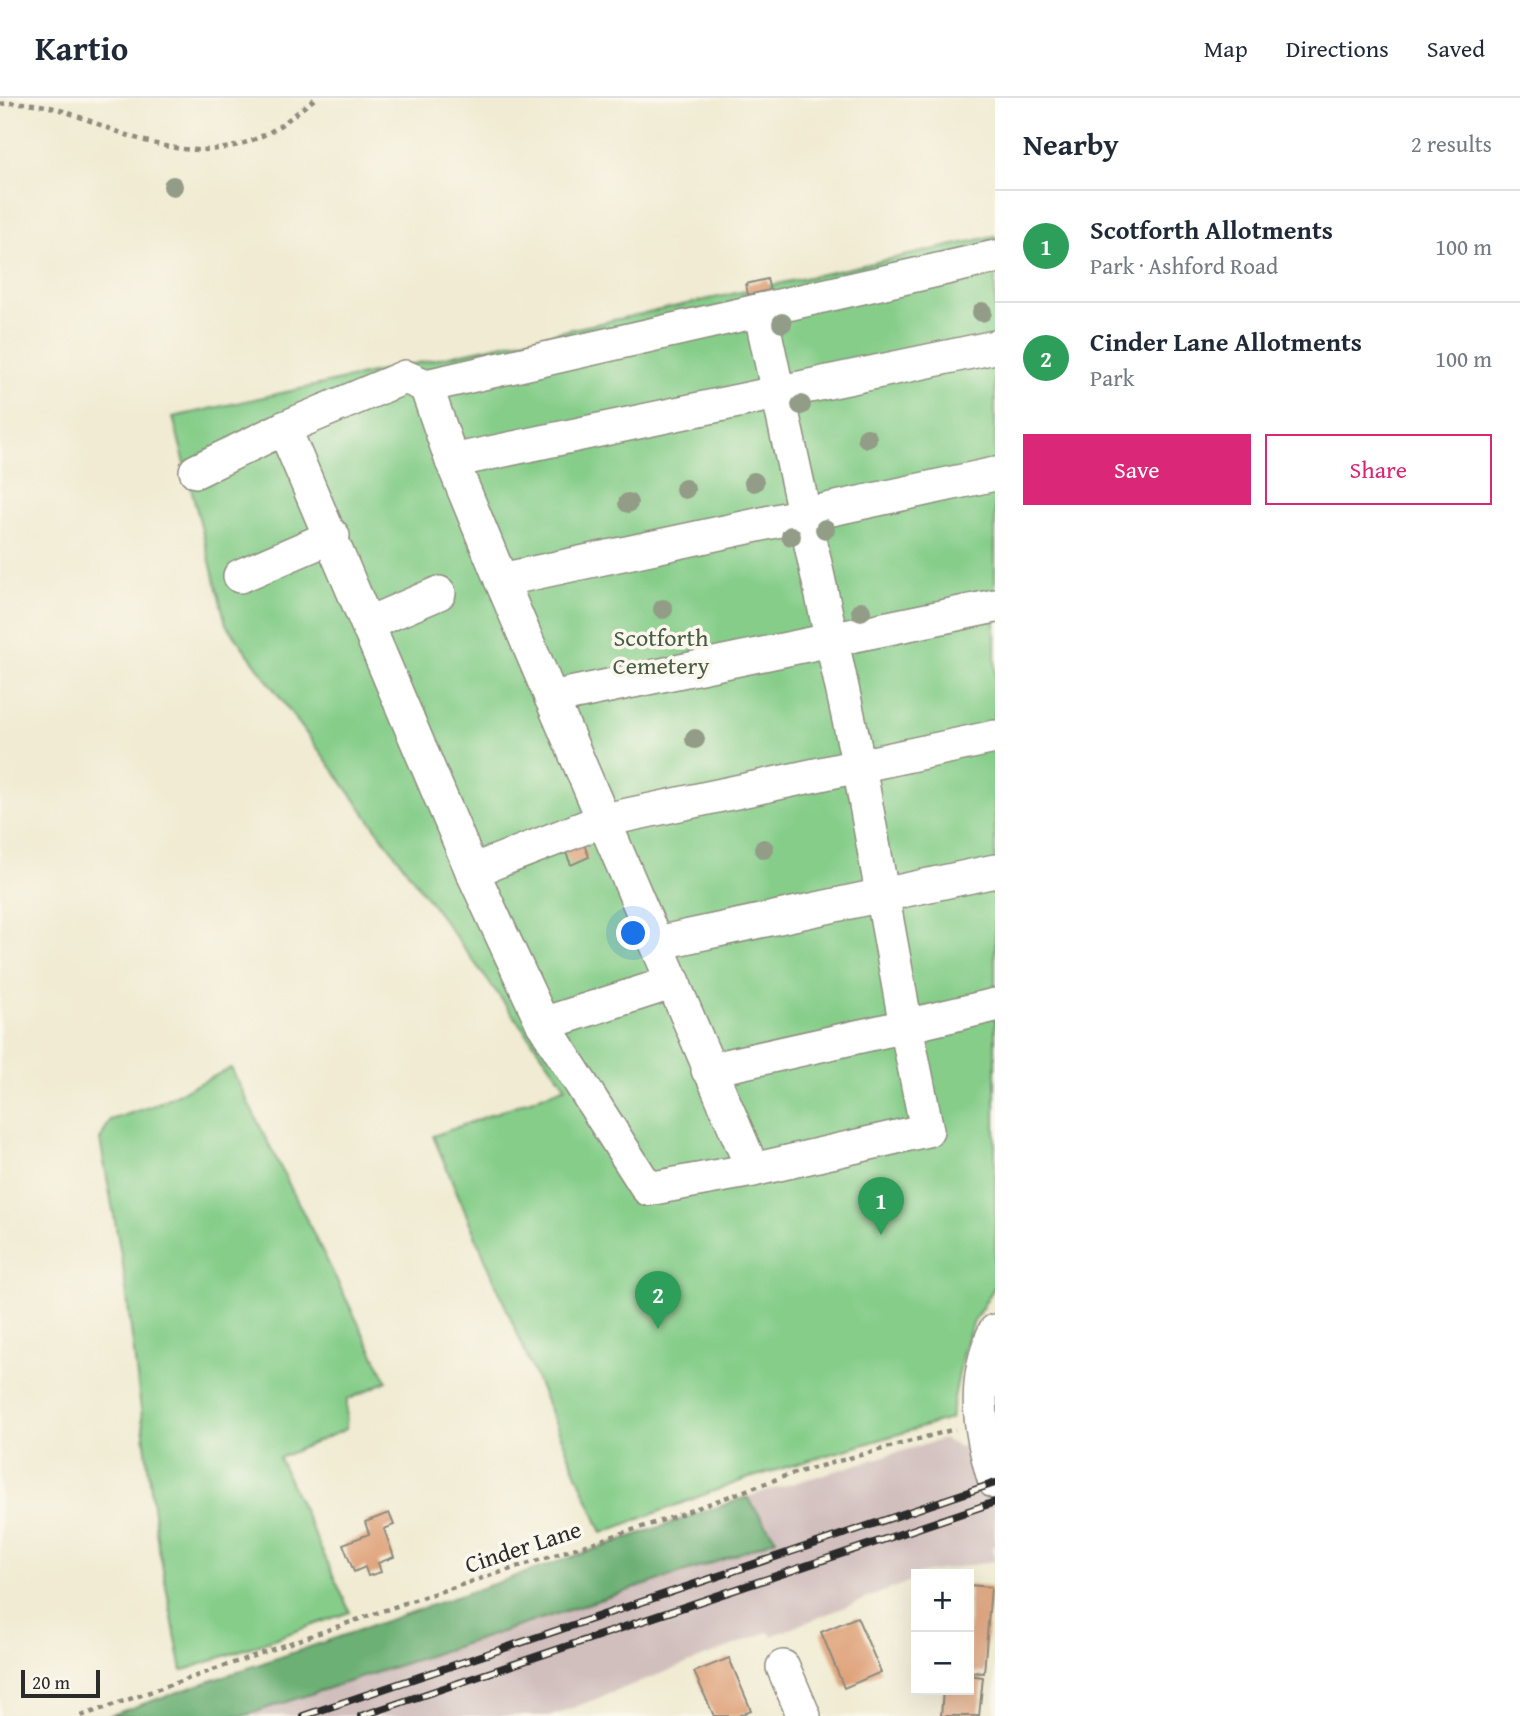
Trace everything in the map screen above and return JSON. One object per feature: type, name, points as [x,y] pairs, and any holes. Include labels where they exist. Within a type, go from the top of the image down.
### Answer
[{"type":"street","points":[[196,471],[284,428],[405,377],[426,386],[995,257]]},
{"type":"street","points":[[284,428],[472,871],[543,1024],[648,1189],[753,1170],[927,1130],[859,766],[760,310]]},
{"type":"street","points":[[452,461],[995,347]]},
{"type":"street","points":[[426,386],[452,461],[501,580],[674,982],[708,1070],[753,1170]]},
{"type":"street","points":[[501,580],[995,474]]},
{"type":"street","points":[[240,576],[332,536]]},
{"type":"street","points":[[369,623],[439,593]]},
{"type":"street","points":[[551,698],[995,606]]},
{"type":"street","points":[[472,871],[604,820],[995,737]]},
{"type":"street","points":[[657,943],[995,871]]},
{"type":"street","points":[[543,1024],[674,982]]},
{"type":"street","points":[[708,1070],[995,1005]]},
{"type":"street","points":[[995,1331],[984,1362],[979,1392],[981,1432],[995,1482]]},
{"type":"street","points":[[783,1667],[804,1716]]},
{"type":"path","points":[[0,104],[46,104],[148,144],[184,151],[244,144],[273,130],[316,98]]},
{"type":"path","name":"Cinder Lane","points":[[81,1716],[411,1601],[670,1518],[788,1475],[981,1432]]},
{"type":"shaded area","points":[[995,1436],[995,1545],[992,1547],[995,1561],[946,1569],[911,1569],[911,1581],[772,1636],[768,1632],[552,1716],[108,1716],[747,1497],[943,1439],[960,1447]]},
{"type":"green space","name":"Scotforth Cemetery","points":[[995,236],[995,1286],[974,1321],[964,1348],[950,1419],[746,1479],[602,1533],[433,1136],[566,1087],[226,624],[173,417]]},
{"type":"green space","points":[[231,1068],[387,1381],[347,1400],[346,1429],[279,1458],[350,1612],[182,1671],[157,1538],[123,1265],[100,1140],[110,1120],[152,1106]]},
{"type":"green space","points":[[747,1497],[776,1539],[725,1559],[243,1716],[108,1716]]},
{"type":"building","points":[[767,279],[770,290],[748,295],[746,284]]},
{"type":"building","points":[[580,834],[589,857],[571,865],[561,841]]},
{"type":"building","points":[[389,1513],[394,1525],[384,1529],[394,1557],[378,1563],[381,1572],[368,1576],[365,1567],[354,1572],[343,1544],[369,1534],[365,1522]]},
{"type":"building","points":[[974,1585],[991,1587],[984,1673],[974,1672]]},
{"type":"building","points":[[857,1617],[881,1672],[844,1688],[821,1632]]},
{"type":"building","points":[[729,1658],[751,1710],[738,1716],[714,1716],[694,1672]]},
{"type":"building","points":[[974,1676],[983,1677],[979,1716],[941,1716],[943,1695],[974,1695]]},
{"type":"railway","points":[[303,1716],[995,1483]]},
{"type":"railway","points":[[361,1716],[995,1502]]},
{"type":"place","name":"Scotforth Allotments","points":[[881,1235]]},
{"type":"place","name":"Cinder Lane Allotments","points":[[658,1329]]}]
